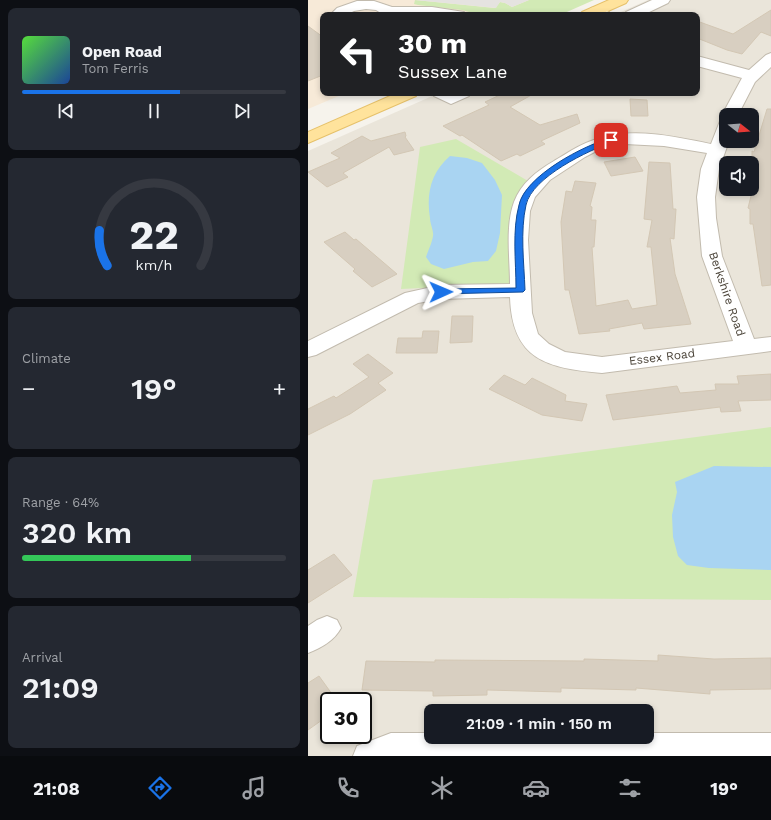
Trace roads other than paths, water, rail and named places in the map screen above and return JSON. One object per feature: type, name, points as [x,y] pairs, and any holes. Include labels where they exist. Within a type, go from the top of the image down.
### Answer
[{"type":"main road","points":[[600,12],[621,0]]},
{"type":"main road","points":[[308,138],[403,96]]},
{"type":"street","points":[[637,12],[663,0]]},
{"type":"street","points":[[341,12],[360,5],[378,6],[389,12]]},
{"type":"street","points":[[412,12],[439,12]]},
{"type":"street","points":[[734,108],[748,80],[771,58]]},
{"type":"street","points":[[700,62],[753,76]]},
{"type":"street","points":[[446,96],[451,99],[457,96]]},
{"type":"street","name":"Essex Road","points":[[716,150],[675,142],[637,138],[611,140],[593,146],[548,172],[532,187],[523,203],[519,227],[522,324],[533,344],[554,357],[575,363],[602,365],[771,344]]},
{"type":"street","name":"Berkshire Road","points":[[719,142],[710,169],[706,197],[712,256],[746,347]]},
{"type":"street","points":[[308,350],[412,298],[441,292],[520,290]]},
{"type":"street","points":[[368,756],[391,747],[483,752],[771,747]]},
{"type":"water","points":[[450,156],[467,158],[482,163],[495,180],[502,195],[500,233],[496,251],[488,261],[473,262],[444,269],[431,264],[426,257],[433,234],[430,220],[429,200],[431,184],[434,176],[438,169]]},
{"type":"water","points":[[714,466],[771,467],[771,570],[709,568],[687,565],[678,556],[673,537],[672,515],[677,492],[675,482]]}]
